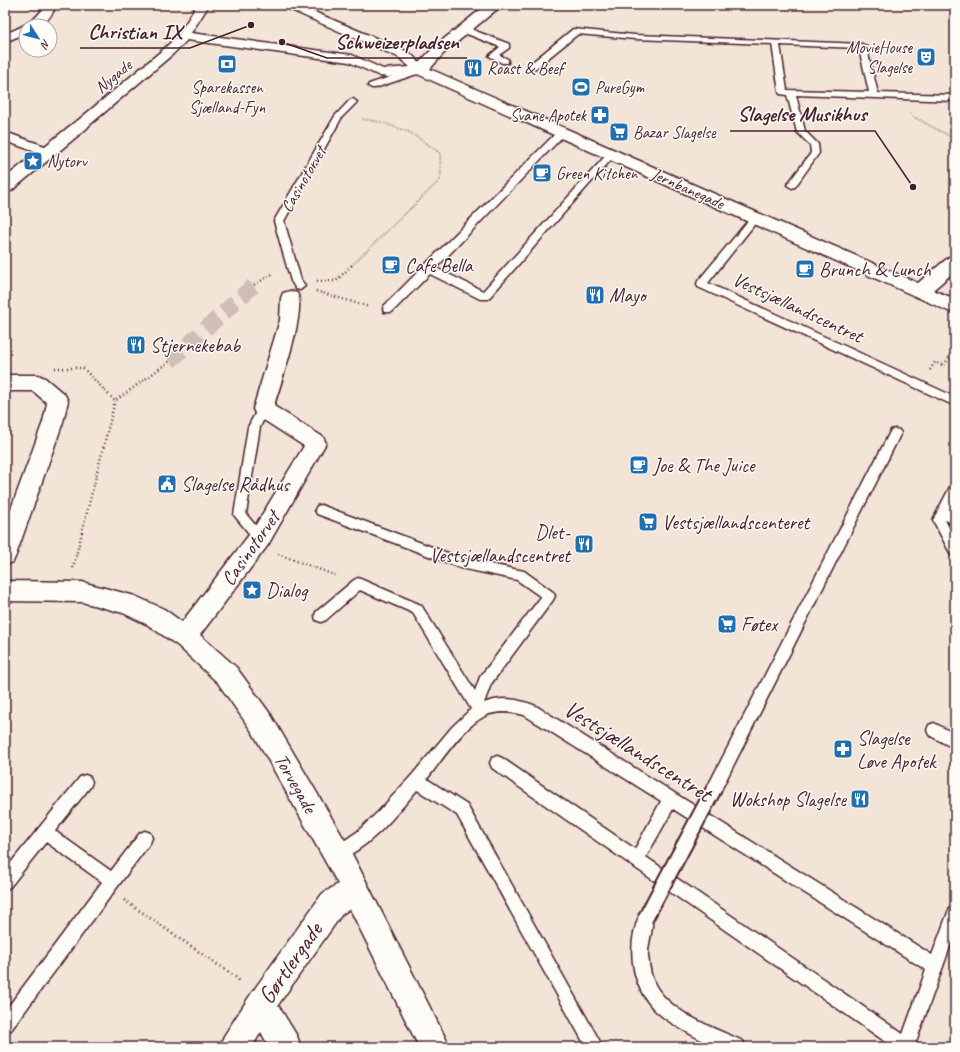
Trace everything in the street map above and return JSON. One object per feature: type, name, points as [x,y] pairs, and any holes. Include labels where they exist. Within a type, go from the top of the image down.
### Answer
[{"type":"street","points":[[43,18],[51,5]]},
{"type":"street","name":"Nygade","points":[[81,125],[169,51],[184,36],[203,5]]},
{"type":"street","points":[[288,5],[402,54],[420,70]]},
{"type":"street","points":[[184,36],[352,59],[384,73],[420,70],[439,50],[495,5]]},
{"type":"street","points":[[5,38],[18,32]]},
{"type":"street","name":"Jernbanegade","points":[[420,70],[955,307]]},
{"type":"street","points":[[5,187],[81,125]]},
{"type":"street","points":[[5,136],[48,152]]},
{"type":"street","points":[[920,291],[955,262]]},
{"type":"street","name":"Casinotorvet","points":[[185,638],[258,542],[316,443],[263,409],[289,320],[296,288]]},
{"type":"street","points":[[5,382],[38,383],[58,401],[53,422],[5,555]]},
{"type":"street","name":"Torvegade","points":[[5,591],[75,592],[126,603],[156,617],[185,638],[227,675],[262,724],[337,854],[435,1047]]},
{"type":"street","name":"Gørtlergade","points":[[235,1047],[260,1004],[332,904],[355,889]]},
{"type":"street","points":[[260,1004],[286,1047]]},
{"type":"lane","points":[[465,30],[506,46],[493,56],[505,61]]},
{"type":"lane","points":[[533,66],[576,31],[635,37],[862,46],[874,95]]},
{"type":"lane","points":[[776,42],[784,92],[955,98]]},
{"type":"lane","points":[[372,86],[420,70]]},
{"type":"lane","points":[[791,92],[801,132],[814,144],[815,153],[792,185]]},
{"type":"lane","name":"Casinotorvet","points":[[296,288],[279,221],[339,116],[353,102]]},
{"type":"lane","points":[[388,310],[562,132]]},
{"type":"lane","points":[[429,269],[484,296],[612,154]]},
{"type":"lane","name":"Vestsjællandscentret","points":[[755,218],[702,284],[955,402]]},
{"type":"lane","points":[[258,542],[240,515],[254,427],[263,409]]},
{"type":"lane","points":[[737,1047],[687,1024],[666,1009],[649,991],[642,970],[640,945],[645,919],[715,787],[895,433]]},
{"type":"lane","points":[[955,488],[939,520],[955,551]]},
{"type":"lane","points":[[321,510],[461,563],[520,575],[549,596],[485,681],[478,708]]},
{"type":"lane","points":[[943,513],[955,519]]},
{"type":"lane","points":[[321,616],[358,584],[417,609],[478,708]]},
{"type":"lane","name":"Vestsjællandscentret","points":[[337,854],[362,837],[378,822],[416,781],[478,708],[515,705],[531,711],[936,967]]},
{"type":"lane","points":[[934,730],[955,742]]},
{"type":"lane","points":[[497,764],[906,1046],[955,912]]},
{"type":"lane","points":[[416,781],[462,810],[595,1047]]},
{"type":"lane","points":[[5,882],[85,782]]},
{"type":"lane","points":[[637,860],[670,799]]},
{"type":"lane","points":[[44,832],[113,881]]},
{"type":"lane","points":[[5,1024],[145,838]]},
{"type":"path","points":[[903,96],[912,116],[955,139]]},
{"type":"path","points":[[296,288],[336,281],[440,179],[440,153],[411,133],[381,122],[339,116]]},
{"type":"path","points":[[296,288],[371,308]]},
{"type":"path","points":[[920,386],[935,362],[944,366],[951,354]]},
{"type":"path","points":[[75,592],[115,401],[170,361]]},
{"type":"path","points":[[53,368],[83,368],[115,401]]},
{"type":"path","points":[[258,542],[290,559],[358,584]]},
{"type":"path","points":[[113,881],[125,901],[237,978],[260,1004]]},
{"type":"tunnel","points":[[170,361],[254,285]]},
{"type":"place","name":"Christian IX","points":[[251,25]]},
{"type":"place","name":"Schweizerpladsen","points":[[282,42]]},
{"type":"place","name":"MovieHouse Slagelse","points":[[926,57]]},
{"type":"place","name":"Sparekassen Sjælland-Fyn","points":[[227,64]]},
{"type":"place","name":"Roast & Beef","points":[[473,68]]},
{"type":"place","name":"PureGym","points":[[581,87]]},
{"type":"place","name":"Svane Apotek","points":[[600,115]]},
{"type":"place","name":"Bazar Slagelse","points":[[619,132]]},
{"type":"place","name":"Nytorv","points":[[33,161]]},
{"type":"place","name":"Green Kitchen","points":[[542,173]]},
{"type":"place","name":"Slagelse Musikhus","points":[[913,187]]},
{"type":"place","name":"Cafe Bella","points":[[391,265]]},
{"type":"place","name":"Brunch & Lunch","points":[[805,269]]},
{"type":"place","name":"Mayo","points":[[595,295]]},
{"type":"place","name":"Stjernekebab","points":[[136,345]]},
{"type":"place","name":"Joe & The Juice","points":[[639,465]]},
{"type":"place","name":"Slagelse Rådhus","points":[[167,484]]},
{"type":"place","name":"Vestsjællandscenteret","points":[[648,522]]},
{"type":"place","name":"Dlet- Vestsjællandscentret","points":[[584,544]]},
{"type":"place","name":"Dialog","points":[[252,590]]},
{"type":"place","name":"Føtex","points":[[727,624]]},
{"type":"place","name":"Slagelse Løve Apotek","points":[[843,749]]},
{"type":"place","name":"Wokshop Slagelse","points":[[860,799]]}]
